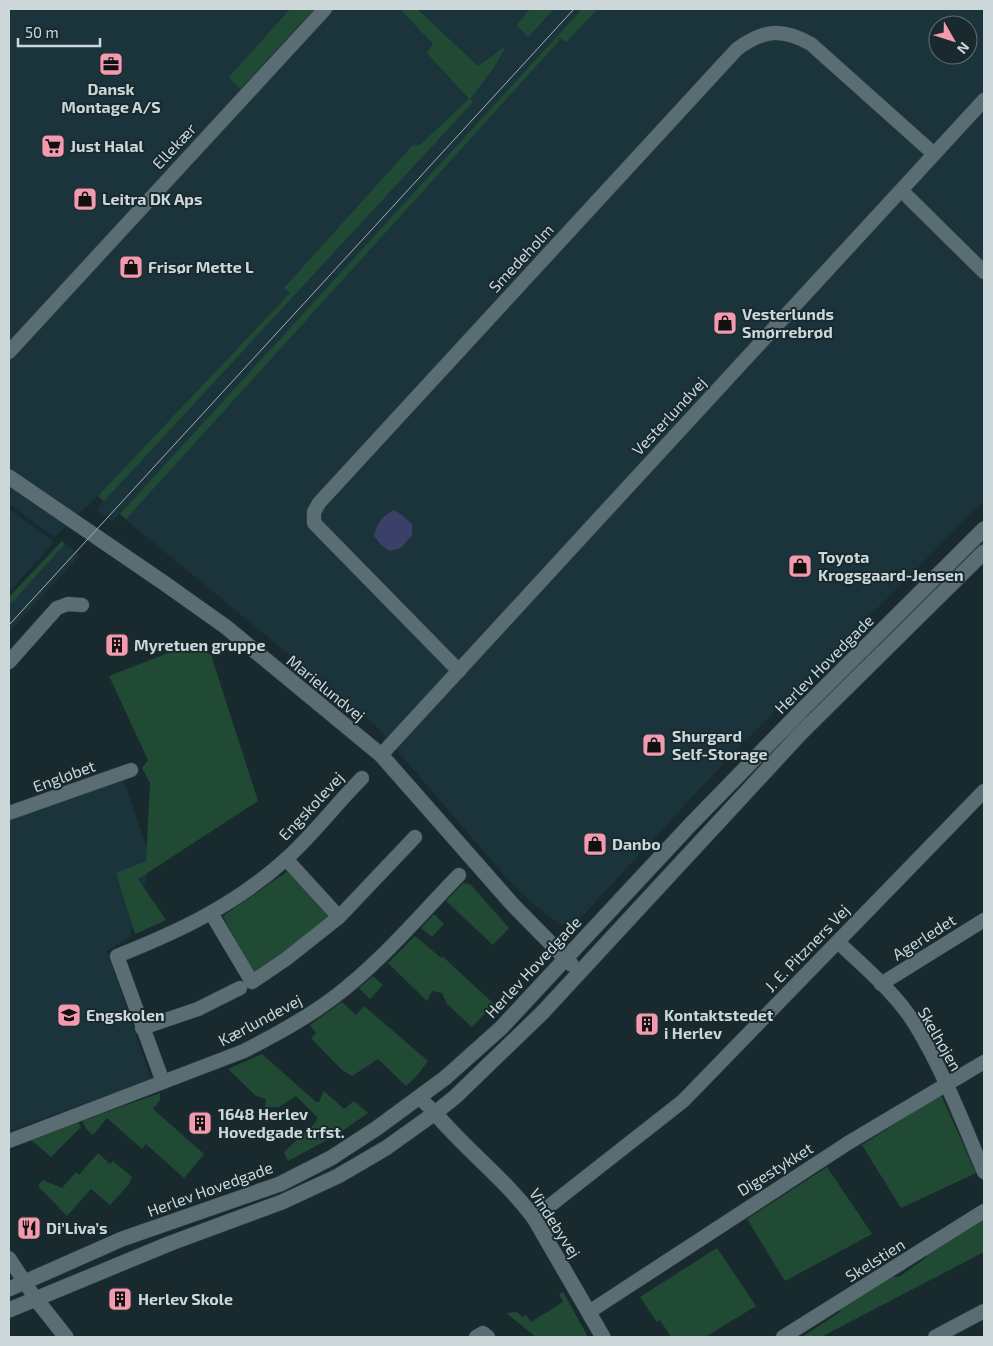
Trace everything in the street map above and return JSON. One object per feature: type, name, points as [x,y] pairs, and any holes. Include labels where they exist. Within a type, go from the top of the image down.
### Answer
[{"type":"main road","name":"Marielundvej","points":[[9,477],[164,583],[226,628],[381,755],[513,905],[580,972]]},
{"type":"main road","name":"Herlev Hovedgade","points":[[9,1289],[122,1239],[280,1184],[331,1158],[420,1098],[501,1028],[565,958],[804,708],[984,529]]},
{"type":"main road","name":"Herlev Hovedgade","points":[[9,1310],[171,1243],[282,1202],[324,1183],[386,1148],[435,1113],[455,1097],[543,1012],[801,733],[984,552]]},
{"type":"main road","name":"Vindebyvej","points":[[435,1113],[464,1146],[514,1194],[534,1218],[602,1337]]},
{"type":"main road","points":[[35,1298],[64,1336]]},
{"type":"street","name":"Ellekær","points":[[9,352],[325,9]]},
{"type":"street","name":"Smedeholm","points":[[459,671],[314,523],[314,512],[319,503],[737,49],[750,39],[765,34],[782,33],[797,36],[811,44],[934,154]]},
{"type":"street","name":"Vesterlundvej","points":[[381,755],[984,100]]},
{"type":"street","points":[[902,191],[984,272]]},
{"type":"street","points":[[9,662],[57,608],[68,604],[82,605]]},
{"type":"street","name":"Engløbet","points":[[9,813],[131,770]]},
{"type":"street","name":"Engskolevej","points":[[163,1082],[117,956],[174,933],[211,914],[248,889],[286,859],[362,778]]},
{"type":"street","name":"J. E. Pitzners Vej","points":[[534,1218],[684,1101],[984,791]]},
{"type":"street","points":[[211,914],[252,982],[286,959],[339,917],[415,837]]},
{"type":"street","name":"Engskolevej","points":[[286,859],[339,917]]},
{"type":"street","name":"Kærlundevej","points":[[9,1141],[244,1051],[326,1003],[380,959],[459,875]]},
{"type":"street","name":"Agerledet","points":[[881,984],[984,920]]},
{"type":"street","name":"Skelhøjen","points":[[838,942],[881,984],[916,1025],[946,1083],[984,1172]]},
{"type":"street","points":[[142,1028],[198,1009],[240,988]]},
{"type":"street","name":"Digestykket","points":[[589,1312],[848,1143],[984,1062]]},
{"type":"street","name":"Vindebyvej","points":[[420,1098],[435,1113]]},
{"type":"street","name":"Skelstien","points":[[783,1337],[984,1211]]},
{"type":"street","points":[[9,1258],[35,1298]]},
{"type":"street","points":[[935,1337],[984,1311]]},
{"type":"street","points":[[476,1337],[483,1333],[488,1337]]},
{"type":"shaded area","points":[[9,9],[984,9],[984,501],[731,755],[577,922],[560,925],[531,902],[505,876],[376,726],[120,515],[112,521],[97,510],[103,501],[98,496],[54,537],[9,504]]},
{"type":"shaded area","points":[[9,509],[54,542],[9,592]]},
{"type":"shaded area","points":[[65,544],[80,555],[9,632],[9,606]]},
{"type":"shaded area","name":"Engskolen","points":[[123,778],[151,861],[130,936],[107,951],[151,1079],[9,1131],[9,820]]},
{"type":"green space","points":[[290,9],[314,9],[240,89],[229,77]]},
{"type":"green space","points":[[400,9],[417,9],[478,66],[506,46],[493,69],[470,99],[473,102],[104,501],[98,496],[290,293],[284,288],[413,145],[420,145],[469,99],[427,53],[433,44]]},
{"type":"green space","points":[[530,9],[554,9],[528,37],[517,25]]},
{"type":"green space","points":[[582,9],[607,9],[597,10],[566,42],[558,37],[559,41],[126,519],[120,514]]},
{"type":"green space","points":[[62,541],[65,544],[9,606],[9,597]]},
{"type":"green space","points":[[194,643],[211,655],[258,801],[138,879],[166,920],[135,934],[116,873],[146,861],[150,783],[142,768],[148,760],[109,676]]},
{"type":"green space","points":[[288,871],[330,916],[253,975],[223,916]]},
{"type":"green space","points":[[463,883],[470,884],[509,928],[493,945],[446,901]]},
{"type":"green space","points":[[434,914],[444,924],[432,937],[421,928]]},
{"type":"green space","points":[[415,936],[441,958],[442,956],[494,1004],[472,1027],[447,1004],[442,993],[432,991],[427,1001],[388,963]]},
{"type":"green space","points":[[373,976],[383,985],[370,999],[359,988]]},
{"type":"green space","points":[[342,1002],[356,1015],[364,1006],[428,1061],[416,1077],[406,1086],[378,1059],[352,1076],[342,1070],[311,1038],[316,1033],[310,1025]]},
{"type":"green space","points":[[262,1054],[316,1102],[319,1102],[324,1091],[344,1109],[354,1101],[368,1113],[338,1134],[288,1161],[284,1152],[316,1122],[317,1117],[296,1096],[279,1107],[265,1107],[266,1099],[256,1096],[228,1069]]},
{"type":"green space","points":[[160,1093],[160,1100],[153,1109],[204,1154],[184,1178],[146,1144],[142,1149],[107,1118],[93,1135],[87,1130],[82,1121]]},
{"type":"green space","points":[[941,1095],[976,1173],[901,1208],[862,1145]]},
{"type":"green space","points":[[78,1121],[81,1127],[51,1157],[31,1140]]},
{"type":"green space","points":[[98,1153],[110,1164],[113,1161],[132,1177],[129,1184],[110,1205],[91,1189],[67,1216],[38,1186],[43,1180],[62,1188],[76,1172],[79,1175]]},
{"type":"green space","points":[[827,1167],[872,1234],[785,1281],[747,1219]]},
{"type":"green space","points":[[984,1215],[984,1252],[821,1337],[802,1337],[840,1312],[840,1307],[891,1277],[899,1277],[927,1257],[927,1253]]},
{"type":"green space","points":[[717,1248],[756,1306],[705,1337],[671,1337],[660,1320],[657,1322],[640,1297]]},
{"type":"green space","points":[[563,1292],[588,1337],[536,1337],[506,1313],[517,1312],[523,1317],[526,1315],[531,1322],[563,1302],[559,1294]]},
{"type":"water","points":[[394,510],[412,524],[412,535],[401,548],[390,551],[381,545],[374,536],[381,520]]},
{"type":"tram line","points":[[9,625],[574,9]]},
{"type":"place","name":"Dansk Montage A/S","points":[[111,64]]},
{"type":"place","name":"Just Halal","points":[[53,146]]},
{"type":"place","name":"Leitra DK Aps","points":[[85,199]]},
{"type":"place","name":"Frisør Mette L","points":[[131,267]]},
{"type":"place","name":"Vesterlunds Smørrebrød","points":[[725,323]]},
{"type":"place","name":"Toyota Krogsgaard-Jensen","points":[[800,566]]},
{"type":"place","name":"Myretuen gruppe","points":[[117,645]]},
{"type":"place","name":"Shurgard Self-Storage","points":[[654,745]]},
{"type":"place","name":"Danbo","points":[[595,844]]},
{"type":"place","name":"Engskolen","points":[[69,1015]]},
{"type":"place","name":"Kontaktstedet i Herlev","points":[[647,1024]]},
{"type":"place","name":"1648 Herlev Hovedgade trfst.","points":[[200,1123]]},
{"type":"place","name":"Di’Liva’s","points":[[29,1228]]},
{"type":"place","name":"Herlev Skole","points":[[120,1299]]}]
